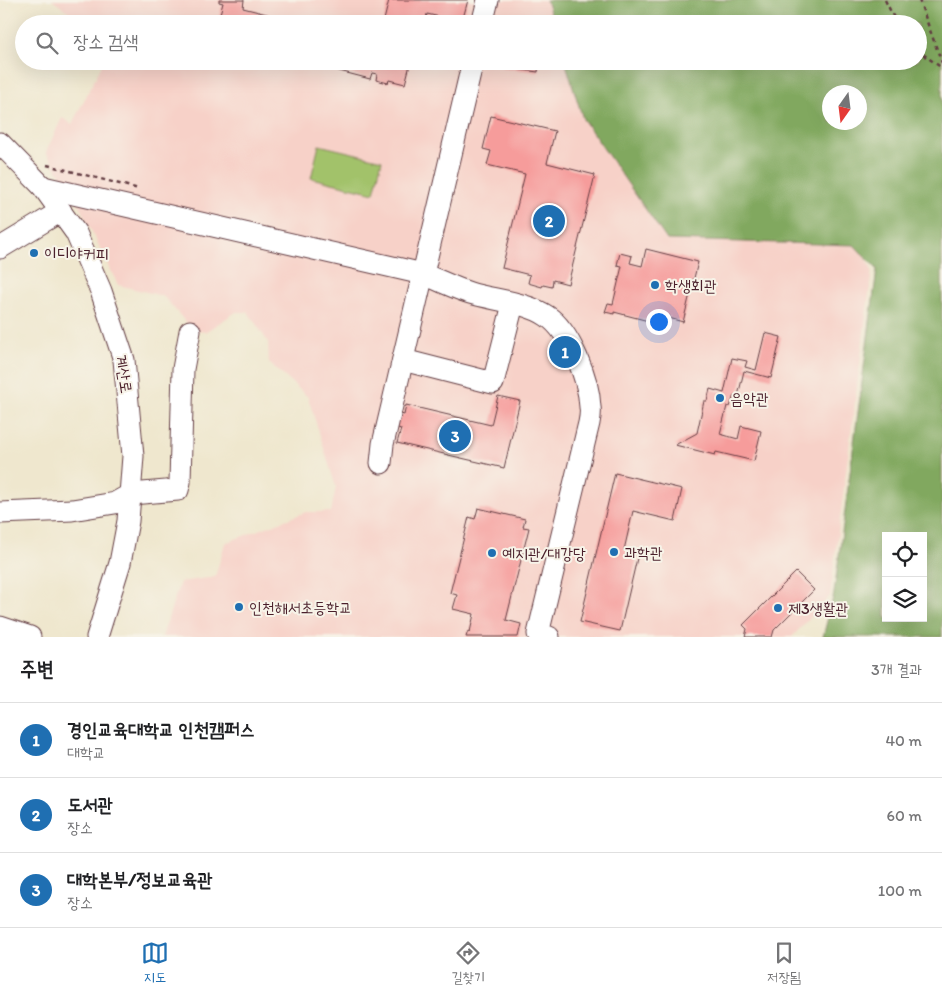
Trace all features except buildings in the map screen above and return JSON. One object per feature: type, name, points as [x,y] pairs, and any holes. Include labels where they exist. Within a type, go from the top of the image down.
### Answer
[{"type":"street","points":[[484,15],[488,0]]},
{"type":"street","points":[[381,462],[383,444],[471,70]]},
{"type":"street","name":"계산로","points":[[0,143],[43,187],[76,233],[101,292],[124,360],[133,456],[131,494],[120,562],[97,637]]},
{"type":"street","points":[[43,187],[423,274],[469,293],[530,308],[547,316],[561,330],[584,375],[590,407],[589,422],[538,634],[549,637]]},
{"type":"street","points":[[0,248],[61,211]]},
{"type":"street","points":[[403,360],[493,383],[513,304]]},
{"type":"street","points":[[0,513],[72,510],[115,503],[131,494],[178,490],[180,482],[183,368],[190,331]]},
{"type":"street","points":[[0,627],[30,637]]},
{"type":"path","points":[[885,0],[892,15]]},
{"type":"path","points":[[919,0],[924,15]]},
{"type":"path","points":[[927,22],[942,63]]},
{"type":"path","points":[[927,57],[942,68]]},
{"type":"path","points":[[43,164],[146,190]]},
{"type":"shaded area","points":[[52,0],[730,0],[738,15],[73,15]]},
{"type":"shaded area","points":[[99,70],[767,70],[872,270],[830,596],[792,637],[162,637],[180,582],[215,577],[225,543],[306,512],[331,512],[336,487],[308,397],[269,363],[268,342],[248,312],[236,312],[205,332],[191,328],[163,296],[118,285],[79,205],[46,152],[62,118],[72,124]]},
{"type":"green space","points":[[546,0],[942,0],[942,637],[823,637],[834,593],[877,269],[854,245],[667,240],[583,119],[568,70],[927,70],[927,15],[551,15]]},
{"type":"green space","points":[[319,145],[382,160],[374,193],[311,178]]},
{"type":"place","name":"도서관","points":[[549,221]]},
{"type":"place","name":"이디야커피","points":[[34,253]]},
{"type":"place","name":"학생회관","points":[[655,285]]},
{"type":"place","name":"경인교육대학교 인천캠퍼스","points":[[565,352]]},
{"type":"place","name":"음악관","points":[[720,398]]},
{"type":"place","name":"대학본부/정보교육관","points":[[455,436]]},
{"type":"place","name":"과학관","points":[[614,552]]},
{"type":"place","name":"예지관/대강당","points":[[492,553]]},
{"type":"place","name":"인천해서초등학교","points":[[239,607]]},
{"type":"place","name":"제3생활관","points":[[778,608]]}]
